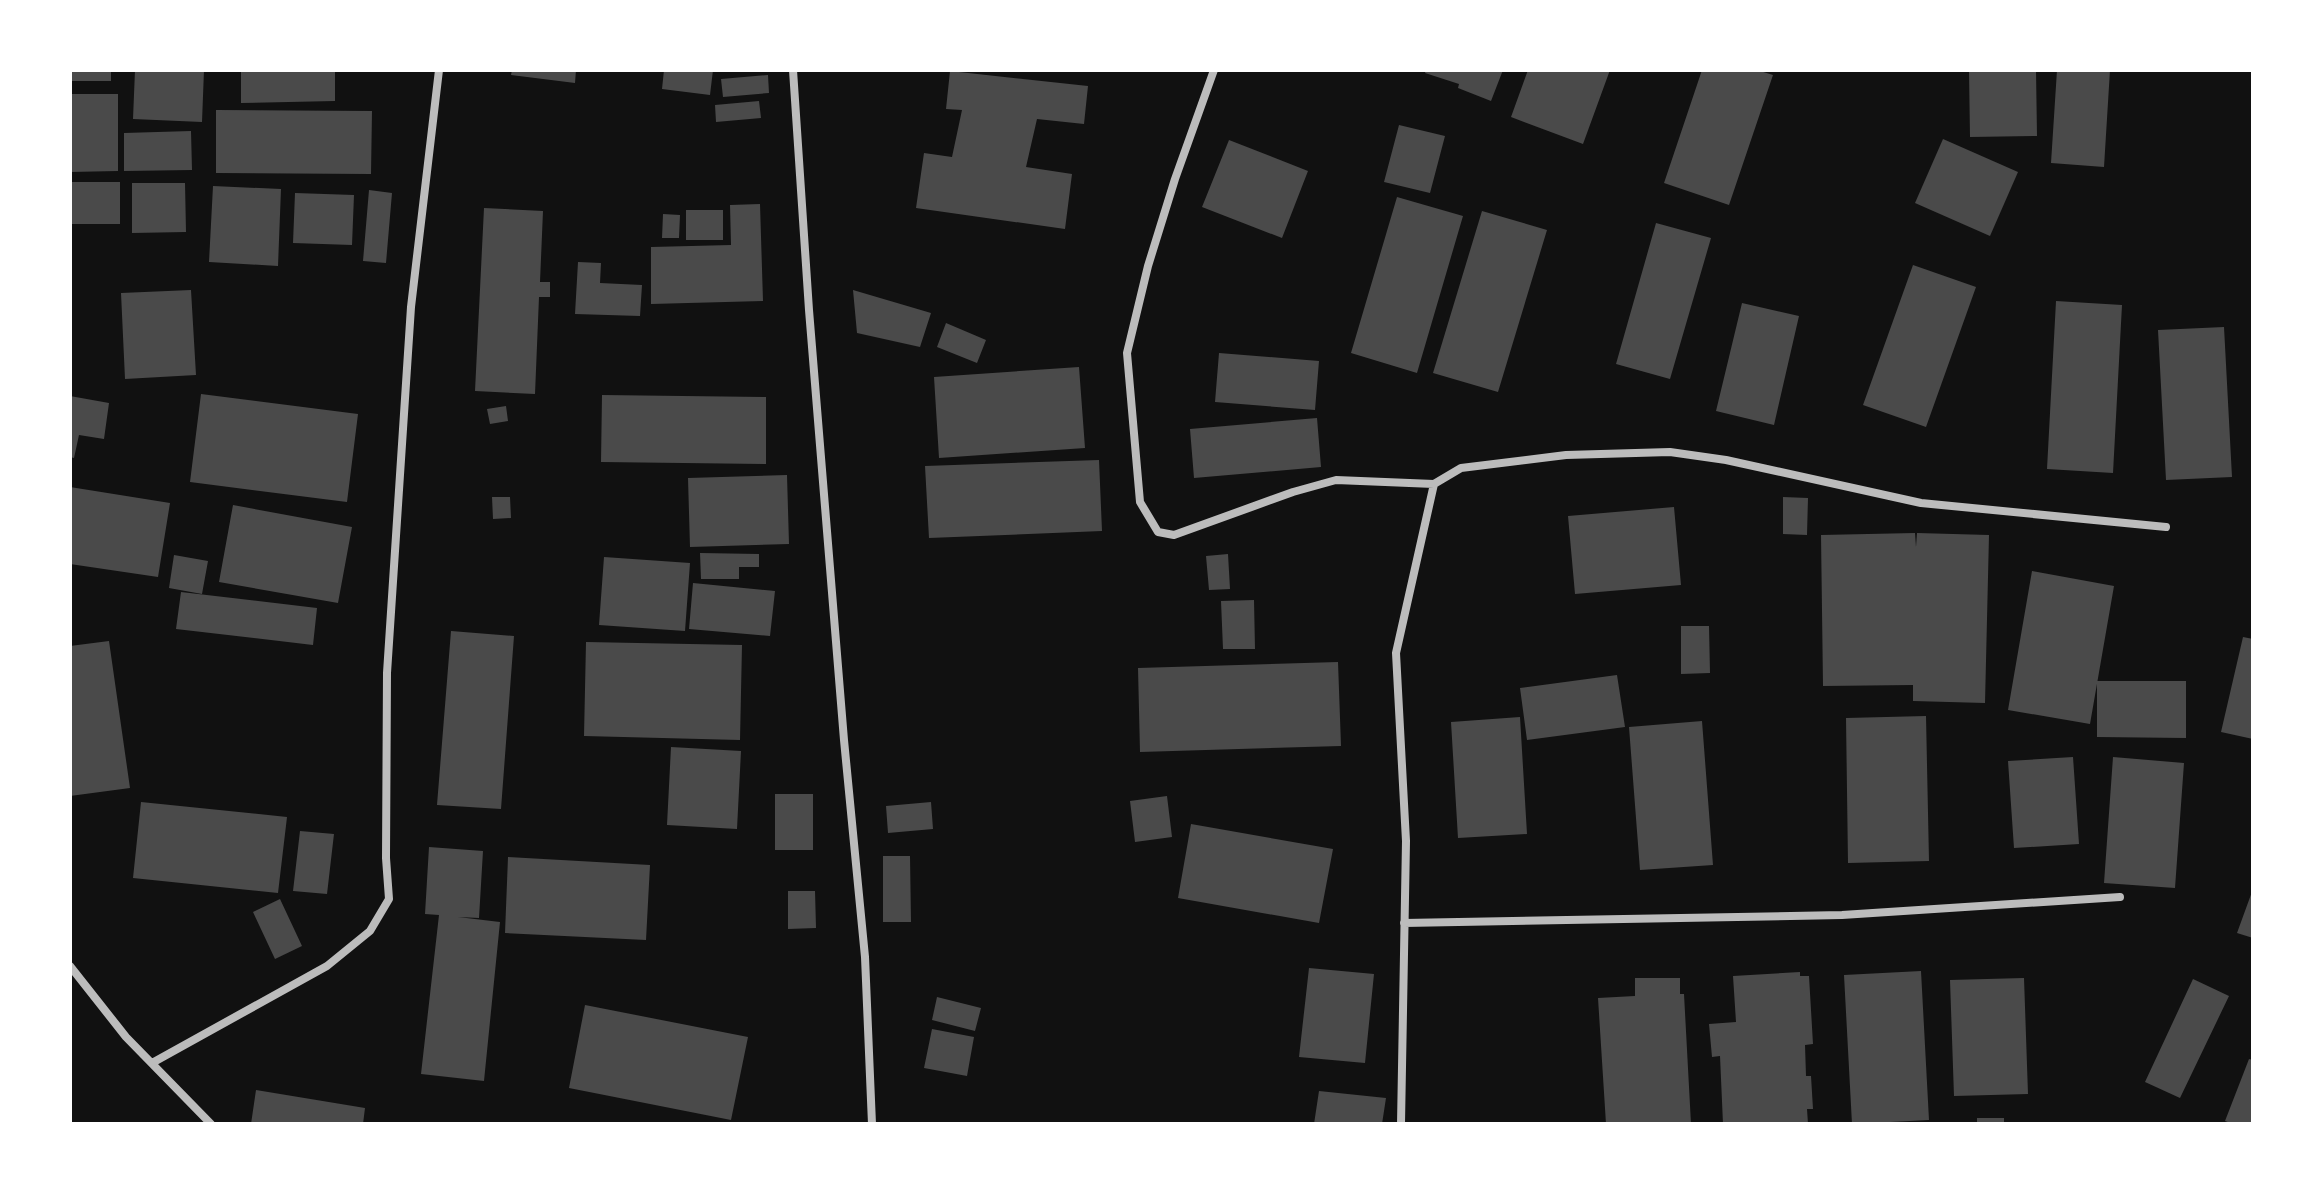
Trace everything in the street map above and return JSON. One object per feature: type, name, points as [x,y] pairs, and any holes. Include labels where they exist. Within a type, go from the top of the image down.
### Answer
[{"type":"street","points":[[152,1063],[327,966],[370,931],[389,899],[386,858],[387,673],[411,307],[439,70]]},
{"type":"street","points":[[793,70],[810,326],[865,957],[872,1124]]},
{"type":"street","points":[[1214,70],[1175,179],[1127,353],[1140,502],[1158,532],[1174,535],[1293,492],[1336,480],[1434,484],[1461,468],[1566,455],[1670,452],[1726,460],[1921,503],[2166,527]]},
{"type":"street","points":[[1401,1124],[1406,841],[1396,653],[1434,484]]},
{"type":"street","points":[[1404,923],[1842,915],[2120,897]]},
{"type":"street","points":[[70,966],[126,1037],[211,1124]]},
{"type":"building","points":[[70,70],[111,70],[111,81],[70,81]]},
{"type":"building","points":[[135,70],[204,70],[202,122],[133,119]]},
{"type":"building","points":[[241,70],[335,70],[335,101],[241,103]]},
{"type":"building","points":[[512,70],[576,70],[575,83],[511,75]]},
{"type":"building","points":[[664,70],[713,70],[710,95],[662,89]]},
{"type":"building","points":[[1426,70],[1503,70],[1491,101],[1458,88],[1459,84],[1425,73]]},
{"type":"building","points":[[1528,70],[1610,70],[1583,144],[1511,117]]},
{"type":"building","points":[[1702,70],[1757,70],[1773,75],[1729,205],[1664,183]]},
{"type":"building","points":[[1969,70],[2036,70],[2037,136],[1970,137]]},
{"type":"building","points":[[2057,70],[2110,70],[2104,167],[2051,163]]},
{"type":"building","points":[[950,71],[1088,86],[1084,124],[1037,119],[1026,167],[1072,174],[1065,229],[916,208],[924,153],[952,157],[962,110],[946,109]]},
{"type":"building","points":[[768,75],[769,93],[723,97],[721,79]]},
{"type":"building","points":[[70,94],[118,94],[118,171],[70,172]]},
{"type":"building","points":[[759,101],[761,118],[716,122],[715,105]]},
{"type":"building","points":[[216,110],[372,111],[371,174],[216,173]]},
{"type":"building","points":[[1399,125],[1445,136],[1430,193],[1384,182]]},
{"type":"building","points":[[191,131],[192,170],[124,171],[124,133]]},
{"type":"building","points":[[1943,139],[2018,172],[1990,236],[1915,203]]},
{"type":"building","points":[[1229,140],[1308,171],[1282,238],[1202,207]]},
{"type":"building","points":[[70,182],[120,182],[120,224],[70,224]]},
{"type":"building","points":[[132,183],[185,183],[186,232],[132,233]]},
{"type":"building","points":[[213,186],[281,189],[278,266],[209,262]]},
{"type":"building","points":[[369,190],[392,193],[386,263],[363,261]]},
{"type":"building","points":[[295,193],[354,195],[352,245],[293,243]]},
{"type":"building","points":[[1397,197],[1463,216],[1417,373],[1351,353]]},
{"type":"building","points":[[760,204],[763,301],[651,304],[651,247],[731,245],[730,205]]},
{"type":"building","points":[[484,208],[543,211],[540,282],[550,282],[550,297],[539,297],[535,394],[475,391]]},
{"type":"building","points":[[686,210],[723,210],[723,240],[686,240]]},
{"type":"building","points":[[1482,211],[1547,230],[1498,392],[1433,373]]},
{"type":"building","points":[[663,214],[680,215],[679,238],[662,238]]},
{"type":"building","points":[[1656,223],[1711,238],[1670,379],[1616,364]]},
{"type":"building","points":[[578,262],[601,263],[600,283],[642,285],[640,316],[575,314]]},
{"type":"building","points":[[1913,265],[1976,287],[1926,427],[1863,405]]},
{"type":"building","points":[[191,290],[196,375],[125,379],[121,293]]},
{"type":"building","points":[[853,290],[931,313],[920,347],[857,333]]},
{"type":"building","points":[[2056,301],[2122,305],[2113,473],[2047,469]]},
{"type":"building","points":[[1742,303],[1799,316],[1774,425],[1716,411]]},
{"type":"building","points":[[946,323],[986,340],[977,363],[937,347]]},
{"type":"building","points":[[2224,327],[2232,477],[2166,480],[2158,330]]},
{"type":"building","points":[[1219,353],[1319,361],[1315,410],[1215,402]]},
{"type":"building","points":[[1079,367],[1085,448],[939,458],[934,377]]},
{"type":"building","points":[[201,394],[358,414],[347,502],[190,482]]},
{"type":"building","points":[[602,395],[766,397],[766,464],[601,462]]},
{"type":"building","points":[[70,396],[109,403],[104,439],[79,435],[74,458],[70,457]]},
{"type":"building","points":[[506,406],[508,421],[490,424],[487,409]]},
{"type":"building","points":[[1317,418],[1321,467],[1194,478],[1190,429]]},
{"type":"building","points":[[1099,460],[1102,531],[929,538],[925,466]]},
{"type":"building","points":[[787,475],[789,544],[690,547],[688,478]]},
{"type":"building","points":[[70,487],[170,503],[158,577],[70,564]]},
{"type":"building","points":[[492,497],[510,497],[511,518],[493,519]]},
{"type":"building","points":[[1783,497],[1808,498],[1807,535],[1783,534]]},
{"type":"building","points":[[233,505],[352,527],[338,603],[219,582]]},
{"type":"building","points":[[1674,507],[1681,585],[1575,594],[1568,516]]},
{"type":"building","points":[[1915,533],[1916,547],[1917,533],[1989,535],[1985,703],[1913,701],[1913,685],[1823,686],[1821,535]]},
{"type":"building","points":[[700,553],[759,554],[759,567],[739,567],[739,579],[701,579]]},
{"type":"building","points":[[1228,554],[1230,589],[1209,590],[1206,556]]},
{"type":"building","points":[[174,555],[208,561],[202,594],[169,588]]},
{"type":"building","points":[[604,557],[690,563],[685,631],[599,625]]},
{"type":"building","points":[[2032,571],[2114,586],[2090,724],[2008,710]]},
{"type":"building","points":[[693,583],[775,591],[770,636],[689,629]]},
{"type":"building","points":[[181,592],[317,608],[313,645],[176,629]]},
{"type":"building","points":[[1254,600],[1255,649],[1223,649],[1221,601]]},
{"type":"building","points":[[1681,626],[1709,626],[1710,673],[1681,674]]},
{"type":"building","points":[[451,631],[514,636],[501,809],[437,805]]},
{"type":"building","points":[[2243,637],[2253,639],[2253,739],[2221,732]]},
{"type":"building","points":[[109,641],[130,788],[70,796],[70,646]]},
{"type":"building","points":[[586,642],[742,645],[740,740],[584,736]]},
{"type":"building","points":[[1338,662],[1341,746],[1140,752],[1138,668]]},
{"type":"building","points":[[1617,675],[1625,727],[1527,740],[1520,688]]},
{"type":"building","points":[[2097,681],[2186,681],[2186,738],[2097,737]]},
{"type":"building","points":[[1926,716],[1929,861],[1848,863],[1846,718]]},
{"type":"building","points":[[1520,717],[1527,834],[1458,838],[1451,722]]},
{"type":"building","points":[[1702,721],[1713,865],[1640,870],[1629,727]]},
{"type":"building","points":[[671,747],[741,751],[737,829],[667,825]]},
{"type":"building","points":[[2073,757],[2079,844],[2014,848],[2008,761]]},
{"type":"building","points":[[2113,757],[2184,763],[2175,888],[2104,883]]},
{"type":"building","points":[[775,794],[813,794],[813,850],[775,850]]},
{"type":"building","points":[[1167,796],[1172,837],[1135,842],[1130,801]]},
{"type":"building","points":[[141,802],[287,817],[278,893],[133,878]]},
{"type":"building","points":[[931,802],[933,829],[888,833],[886,806]]},
{"type":"building","points":[[1191,824],[1333,849],[1319,923],[1178,898]]},
{"type":"building","points":[[300,831],[334,834],[327,894],[293,891]]},
{"type":"building","points":[[429,847],[483,851],[479,918],[458,917],[500,922],[484,1081],[421,1074],[439,915],[425,914]]},
{"type":"building","points":[[883,856],[910,856],[911,922],[883,922]]},
{"type":"building","points":[[508,857],[650,865],[646,940],[505,933]]},
{"type":"building","points":[[2253,889],[2253,938],[2237,933]]},
{"type":"building","points":[[788,891],[815,891],[816,928],[788,929]]},
{"type":"building","points":[[280,899],[302,946],[275,959],[253,912]]},
{"type":"building","points":[[1309,968],[1374,974],[1365,1063],[1299,1057]]},
{"type":"building","points":[[1921,971],[1929,1120],[1852,1124],[1844,975]]},
{"type":"building","points":[[1800,972],[1800,976],[1809,976],[1813,1044],[1805,1045],[1806,1076],[1811,1076],[1813,1109],[1807,1109],[1808,1124],[1723,1124],[1720,1056],[1712,1057],[1709,1024],[1736,1022],[1733,976]]},
{"type":"building","points":[[1635,978],[1680,978],[1680,994],[1684,994],[1691,1124],[1606,1124],[1598,998],[1635,996]]},
{"type":"building","points":[[2024,978],[2028,1094],[1954,1096],[1950,980]]},
{"type":"building","points":[[2193,979],[2229,996],[2180,1098],[2145,1082]]},
{"type":"building","points":[[937,997],[981,1008],[975,1031],[932,1020]]},
{"type":"building","points":[[585,1005],[748,1037],[731,1120],[569,1088]]},
{"type":"building","points":[[932,1029],[974,1037],[967,1076],[924,1068]]},
{"type":"building","points":[[2249,1059],[2253,1060],[2253,1124],[2233,1124],[2225,1121]]},
{"type":"building","points":[[256,1090],[365,1108],[363,1124],[251,1124]]},
{"type":"building","points":[[1319,1091],[1386,1098],[1382,1124],[1314,1124]]},
{"type":"building","points":[[1977,1118],[2004,1118],[2004,1124],[1977,1124]]}]
